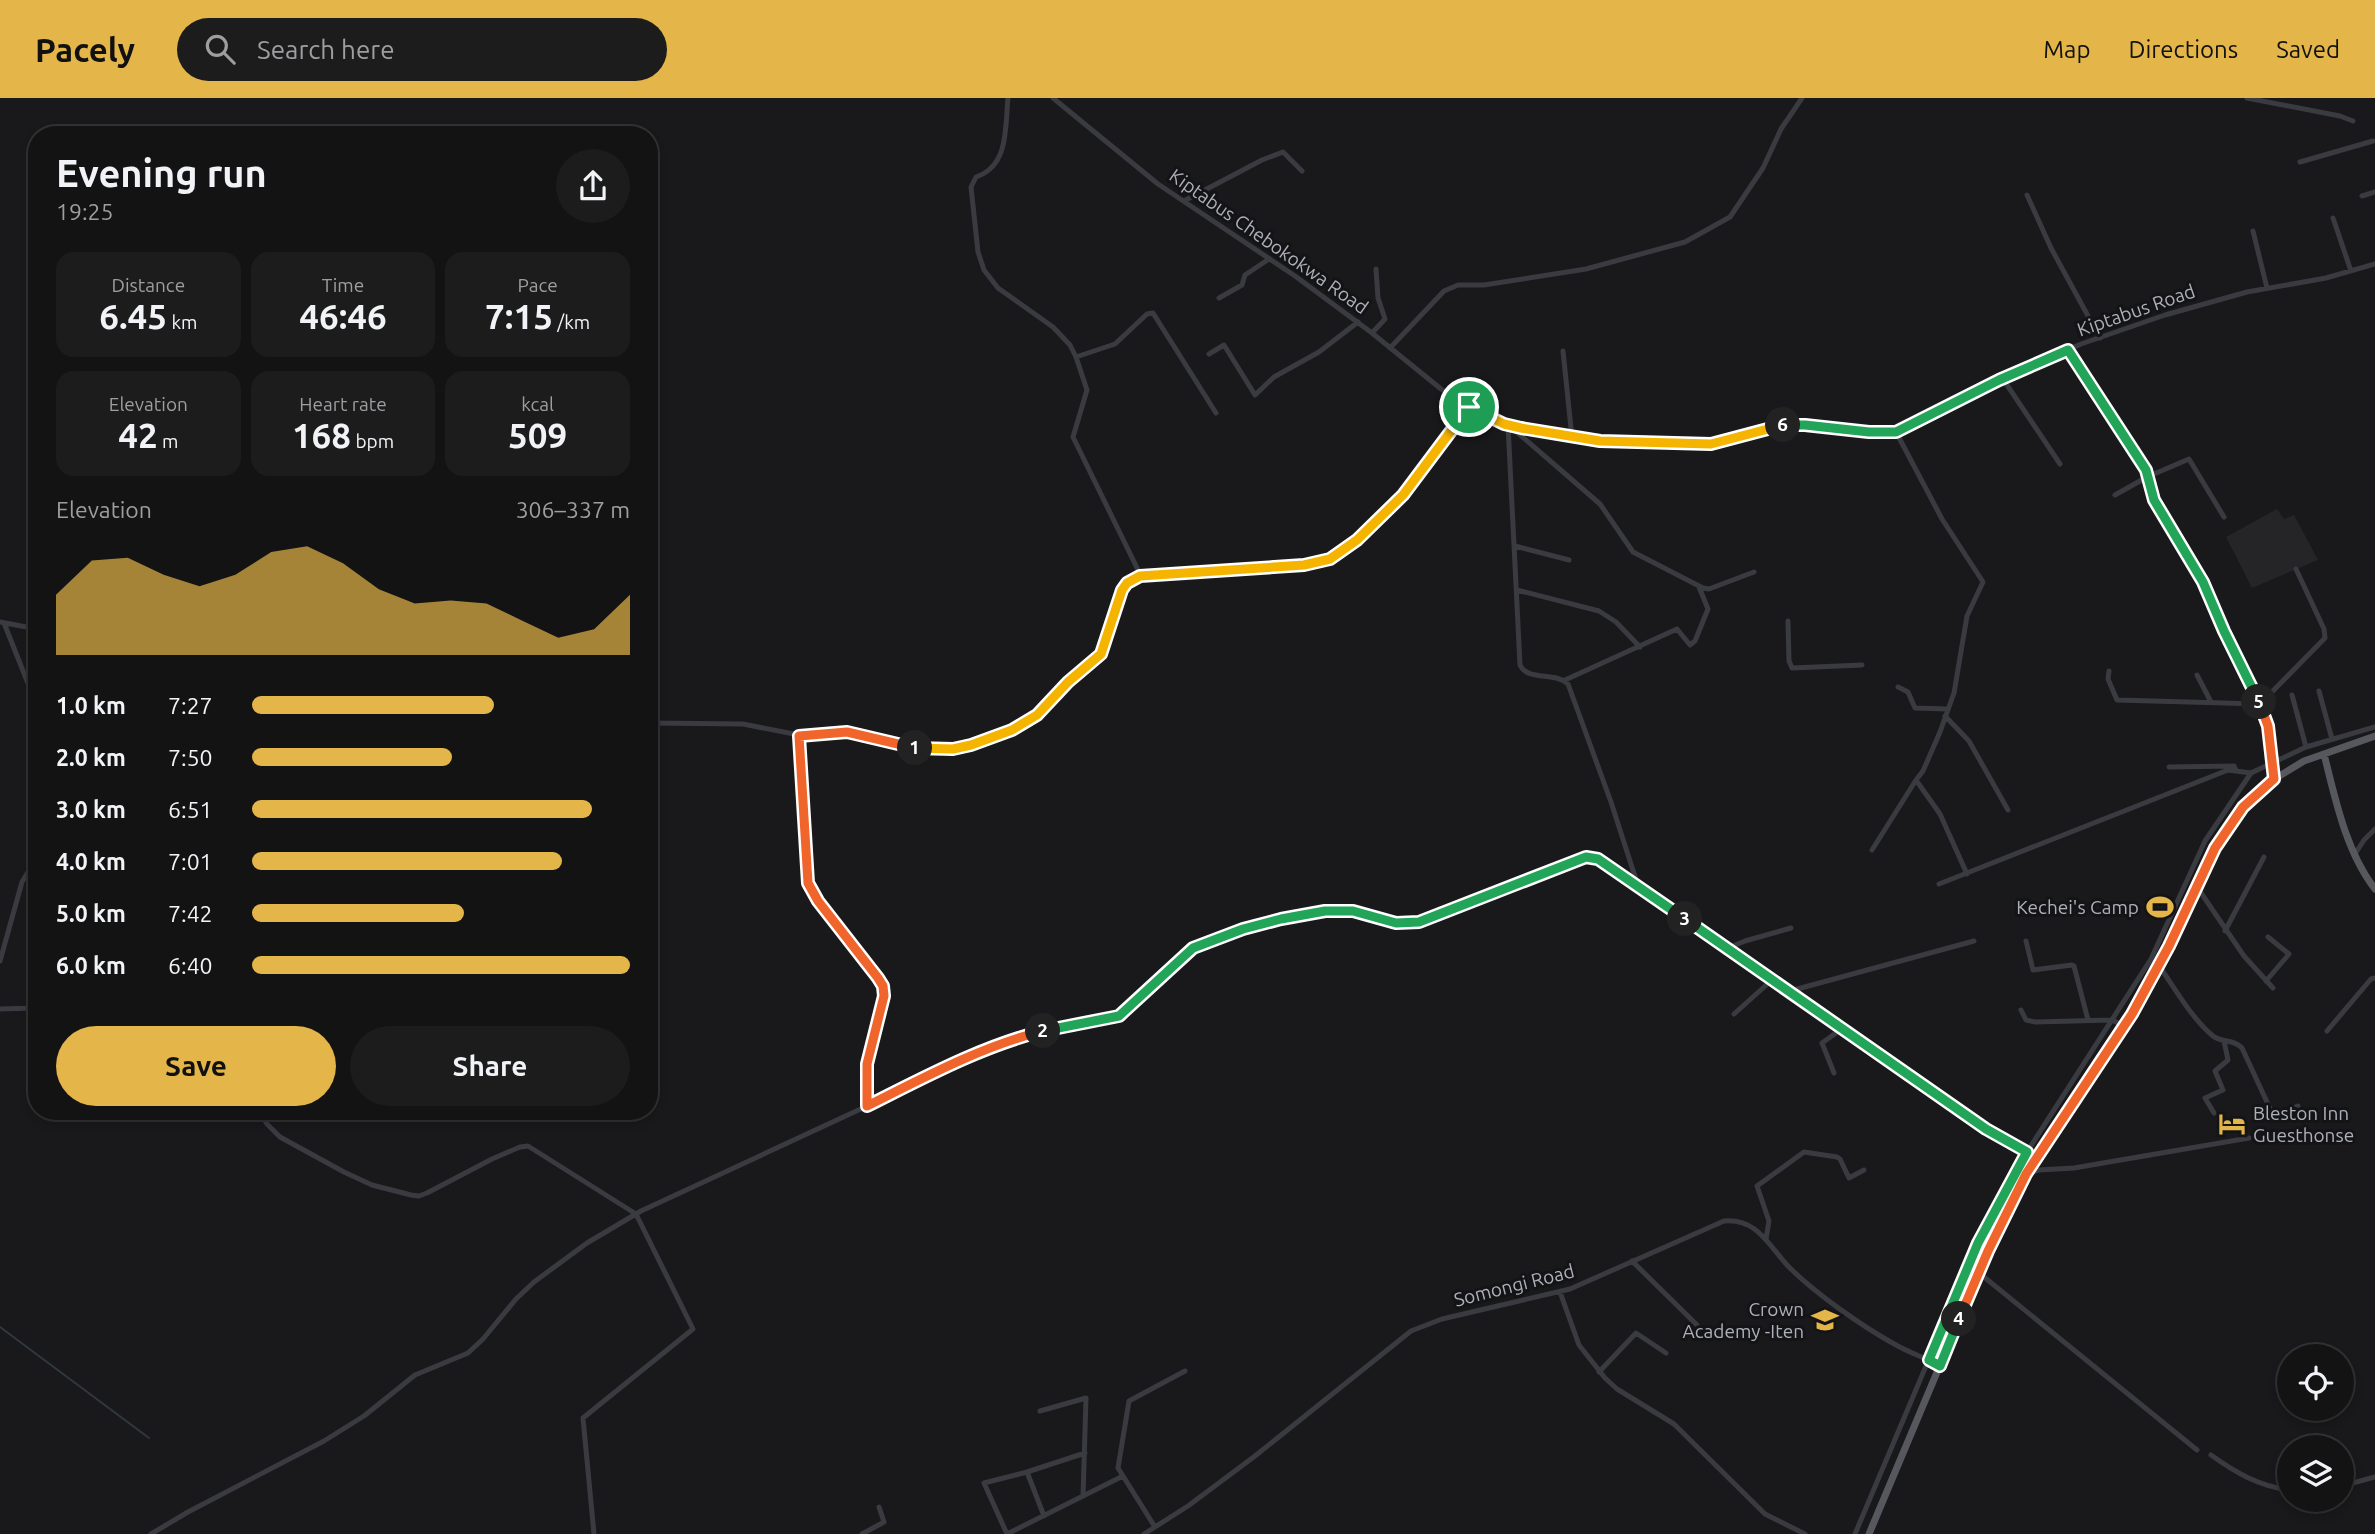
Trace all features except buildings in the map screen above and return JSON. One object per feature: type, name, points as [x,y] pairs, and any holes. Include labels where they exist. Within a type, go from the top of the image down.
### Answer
[{"type":"main road","points":[[1869,1534],[1988,1251],[2026,1174],[2124,1026],[2159,966],[2215,848],[2243,807],[2274,779],[2304,761],[2375,736]]},
{"type":"main road","points":[[2324,754],[2339,808],[2361,869],[2375,888]]},
{"type":"street","points":[[1009,98],[1003,147],[997,163],[976,177],[971,187],[978,252],[984,270],[998,288],[1052,327],[1070,345],[1087,390],[1073,437],[1140,576]]},
{"type":"street","name":"Kiptabus Chebokokwa Road","points":[[1053,98],[1158,184],[1373,332],[1441,389],[1469,407]]},
{"type":"street","points":[[1390,348],[1444,290],[1451,286],[1484,285],[1586,269],[1685,242],[1730,217],[1763,168],[1780,129],[1802,98]]},
{"type":"street","points":[[2247,98],[2340,116],[2353,121]]},
{"type":"street","points":[[2300,162],[2373,141]]},
{"type":"street","points":[[1184,201],[1262,160],[1283,152],[1301,171]]},
{"type":"street","points":[[2362,196],[2375,192]]},
{"type":"street","points":[[2027,195],[2070,285],[2100,338]]},
{"type":"street","points":[[2333,218],[2351,271]]},
{"type":"street","points":[[2253,231],[2267,288]]},
{"type":"street","points":[[1219,298],[1241,285],[1245,275],[1269,259]]},
{"type":"street","name":"Kiptabus Road","points":[[1896,432],[2003,379],[2100,338],[2204,303],[2326,278],[2375,264]]},
{"type":"street","points":[[1373,332],[1385,319],[1378,298],[1376,269]]},
{"type":"street","points":[[1076,358],[1115,344],[1147,314],[1153,313],[1216,413]]},
{"type":"street","points":[[1209,354],[1224,345],[1255,395],[1274,377],[1319,352],[1358,322]]},
{"type":"street","points":[[2068,350],[2149,477],[2154,500],[2203,582],[2268,726],[2274,779]]},
{"type":"street","points":[[1563,351],[1572,438]]},
{"type":"street","points":[[2003,379],[2060,464]]},
{"type":"street","points":[[658,723],[743,723],[799,736],[847,732],[907,746],[944,750],[971,745],[1012,730],[1037,715],[1068,682],[1097,659],[1104,649],[1122,590],[1127,583],[1140,576],[1304,565],[1330,559],[1357,540],[1403,495],[1469,407],[1508,425],[1600,441],[1711,444],[1790,424],[1896,432],[1942,519],[1983,582],[1967,616],[1954,693],[1932,751],[1872,850]]},
{"type":"street","points":[[1508,425],[1519,662],[1522,670],[1529,674],[1565,680],[1579,710],[1639,889]]},
{"type":"street","points":[[1508,425],[1600,503],[1633,552],[1699,587],[1709,589],[1754,572]]},
{"type":"street","points":[[2115,495],[2189,459],[2224,517]]},
{"type":"street","points":[[1515,546],[1569,560]]},
{"type":"street","points":[[2109,671],[2108,679],[2117,700],[2260,704],[2325,638],[2296,569]]},
{"type":"street","points":[[1565,680],[1677,629],[1690,645],[1695,641],[1708,609],[1699,587]]},
{"type":"street","points":[[1517,590],[1606,614],[1640,647]]},
{"type":"street","points":[[1788,621],[1789,661],[1792,668],[1862,665]]},
{"type":"street","points":[[2,622],[28,627]]},
{"type":"street","points":[[2,622],[28,684]]},
{"type":"street","points":[[2197,675],[2211,702]]},
{"type":"street","points":[[1898,687],[1908,692],[1914,708],[1946,713],[1969,741],[2008,810]]},
{"type":"street","points":[[2319,691],[2332,739]]},
{"type":"street","points":[[2292,695],[2306,747]]},
{"type":"street","points":[[1855,1534],[1978,1243],[2027,1152],[2151,959],[2205,841],[2251,774],[2306,747],[2375,727]]},
{"type":"street","points":[[799,736],[808,883],[818,901],[878,978],[884,990],[867,1064],[867,1106]]},
{"type":"street","points":[[2169,767],[2234,766],[2236,770]]},
{"type":"street","points":[[1939,884],[2228,770],[2251,774]]},
{"type":"street","points":[[1916,780],[1940,814],[1968,874]]},
{"type":"street","points":[[2357,857],[2364,840],[2375,829]]},
{"type":"street","points":[[151,1534],[187,1512],[324,1441],[363,1416],[415,1375],[468,1353],[534,1282],[587,1243],[636,1214],[923,1079],[1023,1036],[1119,1016],[1193,948],[1243,929],[1325,911],[1353,911],[1396,923],[1419,922],[1586,857],[1598,859],[1986,1129],[2036,1159]]},
{"type":"street","points":[[2225,931],[2264,857]]},
{"type":"street","points":[[0,961],[22,882],[28,871]]},
{"type":"street","points":[[2197,887],[2225,931],[2273,989]]},
{"type":"street","points":[[1728,948],[1791,928]]},
{"type":"street","points":[[2266,981],[2289,954],[2268,937]]},
{"type":"street","points":[[1790,991],[1974,941]]},
{"type":"street","points":[[2026,941],[2033,970],[2070,965],[2074,967],[2088,1020]]},
{"type":"street","points":[[2159,966],[2215,1038],[2238,1043],[2242,1048],[2273,1115],[2298,1106]]},
{"type":"street","points":[[2327,1031],[2371,979],[2375,978]]},
{"type":"street","points":[[1734,1014],[1773,979]]},
{"type":"street","points":[[0,1009],[28,1008]]},
{"type":"street","points":[[2021,1010],[2026,1020],[2035,1022],[2112,1020],[2124,1026]]},
{"type":"street","points":[[1834,1073],[1822,1042],[1843,1028]]},
{"type":"street","points":[[2214,1113],[2205,1098],[2223,1090],[2215,1071],[2228,1060],[2224,1041]]},
{"type":"street","points":[[264,1120],[280,1136],[359,1180],[400,1193],[424,1194],[492,1159],[527,1146],[636,1214],[693,1329],[583,1418],[594,1534]]},
{"type":"street","points":[[2026,1174],[2249,1138]]},
{"type":"street","points":[[1766,1239],[1769,1221],[1758,1186],[1804,1152],[1837,1157],[1849,1178],[1864,1170]]},
{"type":"street","name":"Somongi Road","points":[[1144,1534],[1188,1506],[1255,1456],[1411,1331],[1442,1319],[1560,1292],[1724,1221],[1734,1220],[1751,1225],[1788,1266],[1841,1308],[1898,1347],[1940,1366]]},
{"type":"street","points":[[1632,1261],[1697,1325]]},
{"type":"street","points":[[1984,1277],[2197,1450]]},
{"type":"street","points":[[1560,1292],[1579,1345],[1599,1372],[1617,1389],[1674,1424],[1765,1514],[1805,1534]]},
{"type":"street","points":[[1599,1372],[1636,1333],[1666,1353]]},
{"type":"street","points":[[1156,1527],[1118,1468],[1129,1401],[1185,1371]]},
{"type":"street","points":[[1040,1410],[1086,1398],[1083,1496]]},
{"type":"street","points":[[1084,1453],[984,1483],[1007,1534],[1123,1476]]},
{"type":"street","points":[[2211,1455],[2249,1480],[2277,1489]]},
{"type":"street","points":[[1027,1472],[1044,1516]]},
{"type":"street","points":[[2354,1482],[2375,1476]]},
{"type":"street","points":[[862,1534],[884,1522],[879,1507]]},
{"type":"shaded area","points":[[2277,509],[2284,519],[2294,515],[2318,560],[2252,588],[2226,537]]},
{"type":"waterway","points":[[0,1327],[149,1438]]},
{"type":"place","name":"Kechei's Camp","points":[[2160,907]]},
{"type":"place","name":"Bleston Inn Guesthonse","points":[[2232,1124]]},
{"type":"place","name":"Crown Academy -Iten","points":[[1825,1320]]},
{"type":"route","points":[[2068,350],[2146,470],[2154,500],[2203,582],[2266,715],[2274,779],[2243,807],[2215,848],[2159,966],[2132,1014],[2026,1174],[1988,1251],[1940,1366],[1929,1360],[1978,1243],[2027,1152],[1986,1129],[1598,859],[1589,857],[1576,860],[1419,922],[1396,923],[1353,911],[1325,911],[1243,929],[1193,948],[1119,1016],[1023,1036],[867,1106],[867,1064],[884,990],[878,978],[818,901],[808,883],[799,736],[847,732],[935,750],[971,745],[1012,730],[1037,715],[1068,682],[1101,654],[1119,596],[1127,583],[1140,576],[1304,565],[1330,559],[1357,540],[1403,495],[1469,407],[1504,424],[1600,441],[1711,444],[1790,424],[1887,433],[1911,426],[1999,380],[2068,350]]}]
